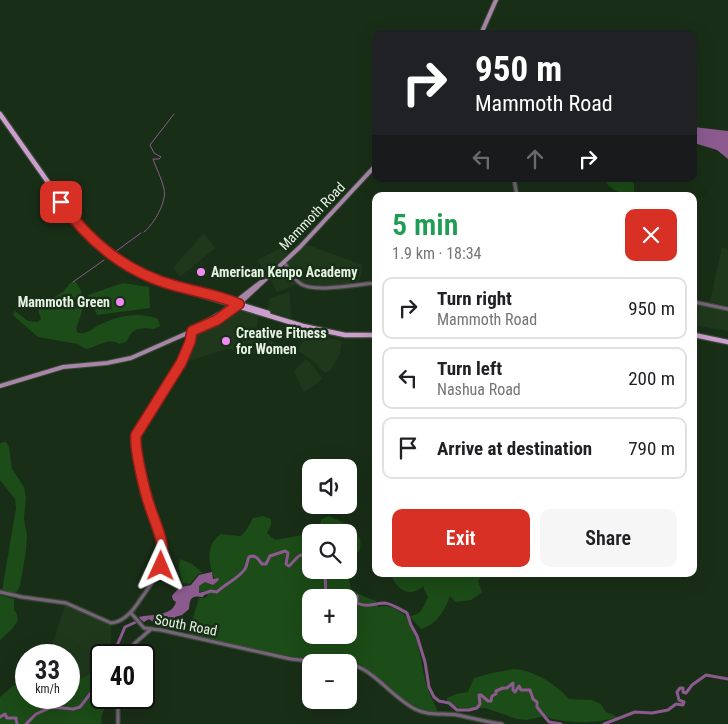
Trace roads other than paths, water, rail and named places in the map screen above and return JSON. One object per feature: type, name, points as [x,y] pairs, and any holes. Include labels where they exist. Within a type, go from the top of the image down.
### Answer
[{"type":"main road","points":[[483,30],[496,0]]},
{"type":"main road","points":[[0,114],[67,211],[90,238],[111,256],[129,267],[144,275],[178,287],[324,331],[372,335]]},
{"type":"main road","name":"Mammoth Road","points":[[0,386],[63,366],[107,363],[131,358],[192,331],[235,304],[262,282],[313,234],[372,169]]},
{"type":"main road","points":[[697,336],[728,342]]},
{"type":"street","points":[[284,262],[298,282],[304,285],[332,288],[372,283]]},
{"type":"street","points":[[697,303],[728,309]]},
{"type":"street","points":[[0,592],[14,596],[66,603],[111,623],[122,620],[140,601],[158,572],[163,556],[159,532],[147,498],[136,446],[136,435],[181,363],[190,342],[192,331]]},
{"type":"street","name":"South Road","points":[[130,613],[144,628],[302,660]]},
{"type":"street","points":[[144,628],[144,634]]},
{"type":"street","points":[[134,644],[150,629]]},
{"type":"street","points":[[357,666],[362,668],[391,692],[420,712],[455,715],[502,724]]},
{"type":"street","points":[[118,709],[118,724]]},
{"type":"waterway","points":[[144,232],[152,224],[164,200],[162,181],[153,159],[161,157],[154,153],[150,145],[174,114]]},
{"type":"waterway","points":[[115,252],[141,233]]},
{"type":"waterway","points":[[73,282],[104,260]]},
{"type":"waterway","points":[[202,594],[211,591],[217,592],[235,579],[245,569],[251,556],[256,557],[262,564],[266,564],[270,556],[285,551],[288,553],[286,564],[289,566],[296,558],[302,555]]},
{"type":"waterway","points":[[324,579],[326,589]]},
{"type":"waterway","points":[[357,603],[368,605],[385,603],[407,613],[425,662],[429,687],[434,697],[439,701],[449,703],[457,710],[469,710],[477,708],[480,704],[479,695],[491,701],[496,691],[507,688],[513,683],[513,690],[515,692],[519,686],[521,690],[530,690],[533,699],[537,702],[537,707],[549,722],[561,724]]},
{"type":"waterway","points":[[118,644],[125,627],[136,622]]},
{"type":"waterway","points":[[604,724],[635,712],[652,713],[668,710],[676,704],[683,705],[684,702],[679,700],[677,692],[680,688],[683,688],[683,692],[686,693],[692,685],[706,675],[728,679]]},
{"type":"waterway","points":[[26,724],[36,714],[52,707],[73,709],[80,707],[90,694]]},
{"type":"waterway","points":[[0,717],[5,714],[7,718],[16,718],[17,724]]},
{"type":"place","name":"American Kenpo Academy","points":[[201,272]]},
{"type":"place","name":"Mammoth Green","points":[[120,302]]},
{"type":"place","name":"Creative Fitness for Women","points":[[226,341]]}]
